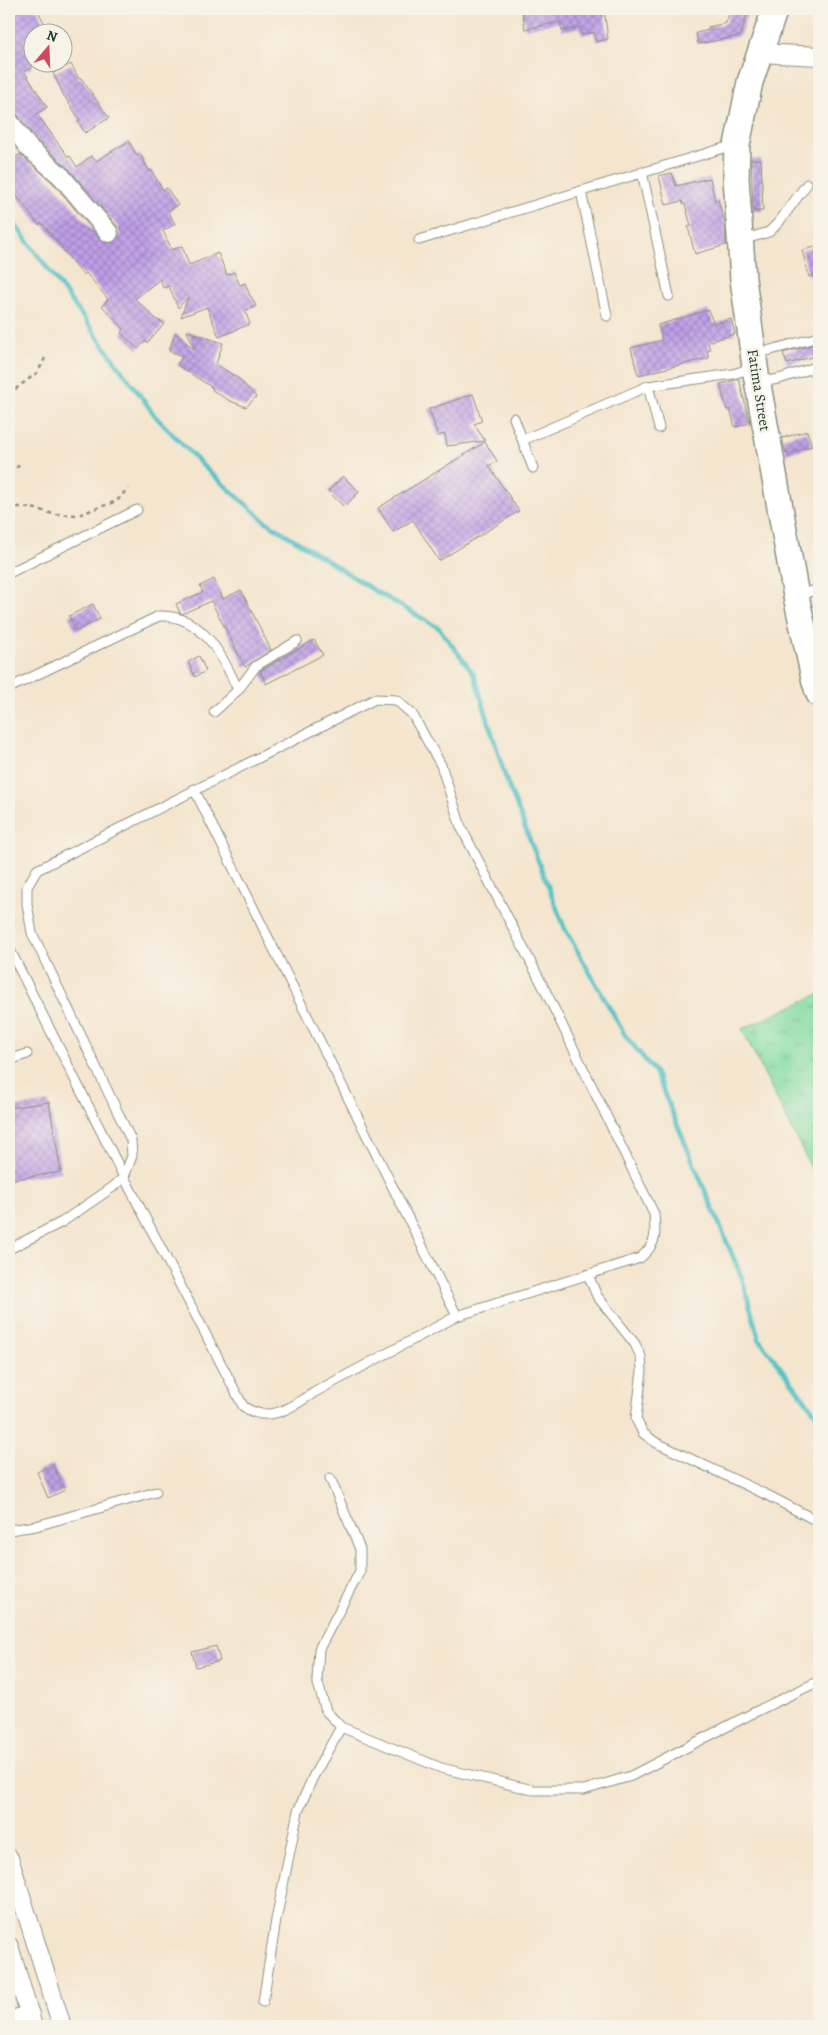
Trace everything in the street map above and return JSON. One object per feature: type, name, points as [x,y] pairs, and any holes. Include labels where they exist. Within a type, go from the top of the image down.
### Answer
[{"type":"street","name":"Fatima Street","points":[[775,9],[750,82],[737,145],[736,178],[743,279],[755,368],[808,592],[815,682],[819,694]]},
{"type":"street","points":[[759,53],[819,56]]},
{"type":"street","points":[[9,121],[28,147],[61,176],[109,233]]},
{"type":"street","points":[[9,1858],[62,2026]]},
{"type":"street","points":[[9,1946],[31,2020],[9,2021]]},
{"type":"lane","points":[[419,240],[581,190],[737,145]]},
{"type":"lane","points":[[642,172],[670,296]]},
{"type":"lane","points":[[741,240],[769,232],[779,222],[807,184]]},
{"type":"lane","points":[[581,190],[607,316]]},
{"type":"lane","points":[[523,440],[648,386],[733,374],[755,368],[819,337]]},
{"type":"lane","points":[[755,368],[778,379],[819,366]]},
{"type":"lane","points":[[648,386],[659,428]]},
{"type":"lane","points":[[514,418],[533,468]]},
{"type":"lane","points":[[9,574],[137,510]]},
{"type":"lane","points":[[9,688],[159,616],[171,615],[193,625],[205,635],[224,660],[238,690]]},
{"type":"lane","points":[[214,712],[238,690],[256,666],[297,641]]},
{"type":"lane","points":[[9,948],[124,1177],[243,1406],[252,1413],[274,1414],[294,1406],[315,1392],[457,1316],[640,1258],[651,1249],[656,1234],[654,1214],[544,990],[461,827],[441,765],[412,714],[396,700],[375,699],[194,789],[38,870],[27,888],[27,904],[32,933],[130,1140],[132,1156],[124,1177],[113,1187],[62,1222],[9,1249]]},
{"type":"lane","points":[[194,789],[457,1316]]},
{"type":"lane","points":[[9,1060],[27,1054]]},
{"type":"lane","points":[[588,1275],[596,1296],[635,1344],[641,1357],[642,1371],[636,1419],[643,1433],[655,1442],[770,1496],[819,1522]]},
{"type":"lane","points":[[330,1478],[360,1549],[360,1571],[319,1649],[317,1680],[326,1711],[341,1727],[441,1768],[533,1790],[584,1790],[631,1776],[753,1712],[819,1681]]},
{"type":"lane","points":[[9,1530],[36,1526],[156,1492]]},
{"type":"lane","points":[[263,2002],[276,1920],[298,1811],[313,1777],[341,1727]]},
{"type":"path","points":[[9,394],[38,372],[46,356]]},
{"type":"path","points":[[9,471],[20,465]]},
{"type":"path","points":[[9,506],[37,509],[53,514],[78,515],[117,501],[128,488]]},
{"type":"green space","points":[[819,994],[819,1184],[742,1029]]},
{"type":"building","points":[[9,9],[37,9],[44,22],[22,22],[22,72],[25,72],[47,107],[37,114],[77,167],[91,156],[96,161],[129,141],[137,156],[140,154],[149,171],[151,170],[163,190],[167,188],[178,205],[168,211],[175,224],[163,231],[172,250],[182,246],[189,265],[218,253],[227,275],[234,272],[240,285],[245,283],[256,306],[245,311],[250,324],[219,337],[207,307],[181,317],[188,297],[178,308],[169,286],[163,288],[160,279],[135,299],[157,320],[165,323],[147,343],[145,341],[138,349],[121,333],[124,329],[102,306],[108,299],[86,273],[83,275],[42,223],[39,225],[9,186],[9,162],[20,154],[53,183],[101,240],[110,243],[119,237],[117,226],[69,169],[36,140],[17,114],[9,111]]},
{"type":"building","points":[[522,9],[604,9],[608,39],[596,42],[594,32],[582,35],[580,27],[562,31],[560,22],[525,29]]},
{"type":"building","points":[[731,9],[749,9],[740,36],[698,44],[696,33],[709,30],[708,27],[726,23]]},
{"type":"building","points":[[72,66],[79,79],[81,78],[109,118],[85,133],[78,121],[80,120],[64,96],[53,73],[72,72]]},
{"type":"building","points":[[751,159],[761,159],[763,211],[753,211]]},
{"type":"building","points":[[672,173],[676,186],[710,178],[715,201],[718,200],[725,223],[726,245],[695,254],[688,227],[691,226],[685,204],[682,201],[666,205],[659,176]]},
{"type":"building","points":[[819,246],[819,275],[809,277],[802,250]]},
{"type":"building","points":[[708,310],[714,324],[731,319],[735,334],[708,342],[710,350],[707,351],[709,358],[638,375],[631,348],[662,340],[658,325]]},
{"type":"building","points":[[187,331],[223,343],[216,364],[239,379],[256,397],[246,407],[230,401],[177,365],[183,356],[169,351],[175,333],[195,350]]},
{"type":"building","points":[[819,343],[819,355],[787,364],[783,353]]},
{"type":"building","points":[[739,379],[750,423],[735,427],[730,409],[727,410],[720,384]]},
{"type":"building","points":[[473,394],[482,421],[474,424],[485,441],[447,446],[445,434],[438,436],[429,409]]},
{"type":"building","points":[[807,431],[812,446],[786,454],[782,438]]},
{"type":"building","points":[[485,442],[497,461],[489,466],[519,511],[439,561],[413,520],[393,532],[378,508]]},
{"type":"building","points":[[343,476],[359,492],[344,507],[328,491]]},
{"type":"building","points":[[214,579],[223,599],[241,590],[271,650],[245,667],[211,601],[182,614],[176,604],[203,592],[200,586]]},
{"type":"building","points":[[93,604],[100,619],[76,631],[69,616]]},
{"type":"building","points":[[314,640],[323,655],[266,684],[260,671]]},
{"type":"building","points":[[199,656],[206,671],[195,677],[188,662]]},
{"type":"building","points":[[49,1102],[61,1172],[9,1180],[9,1108]]},
{"type":"building","points":[[53,1465],[65,1490],[48,1498],[37,1472]]},
{"type":"building","points":[[216,1646],[220,1661],[196,1667],[192,1652]]},
{"type":"waterway","points":[[9,216],[156,417],[205,468],[265,521],[375,591],[439,628],[474,674],[506,779],[565,929],[625,1035],[655,1072],[742,1278],[759,1339],[819,1418]]}]
